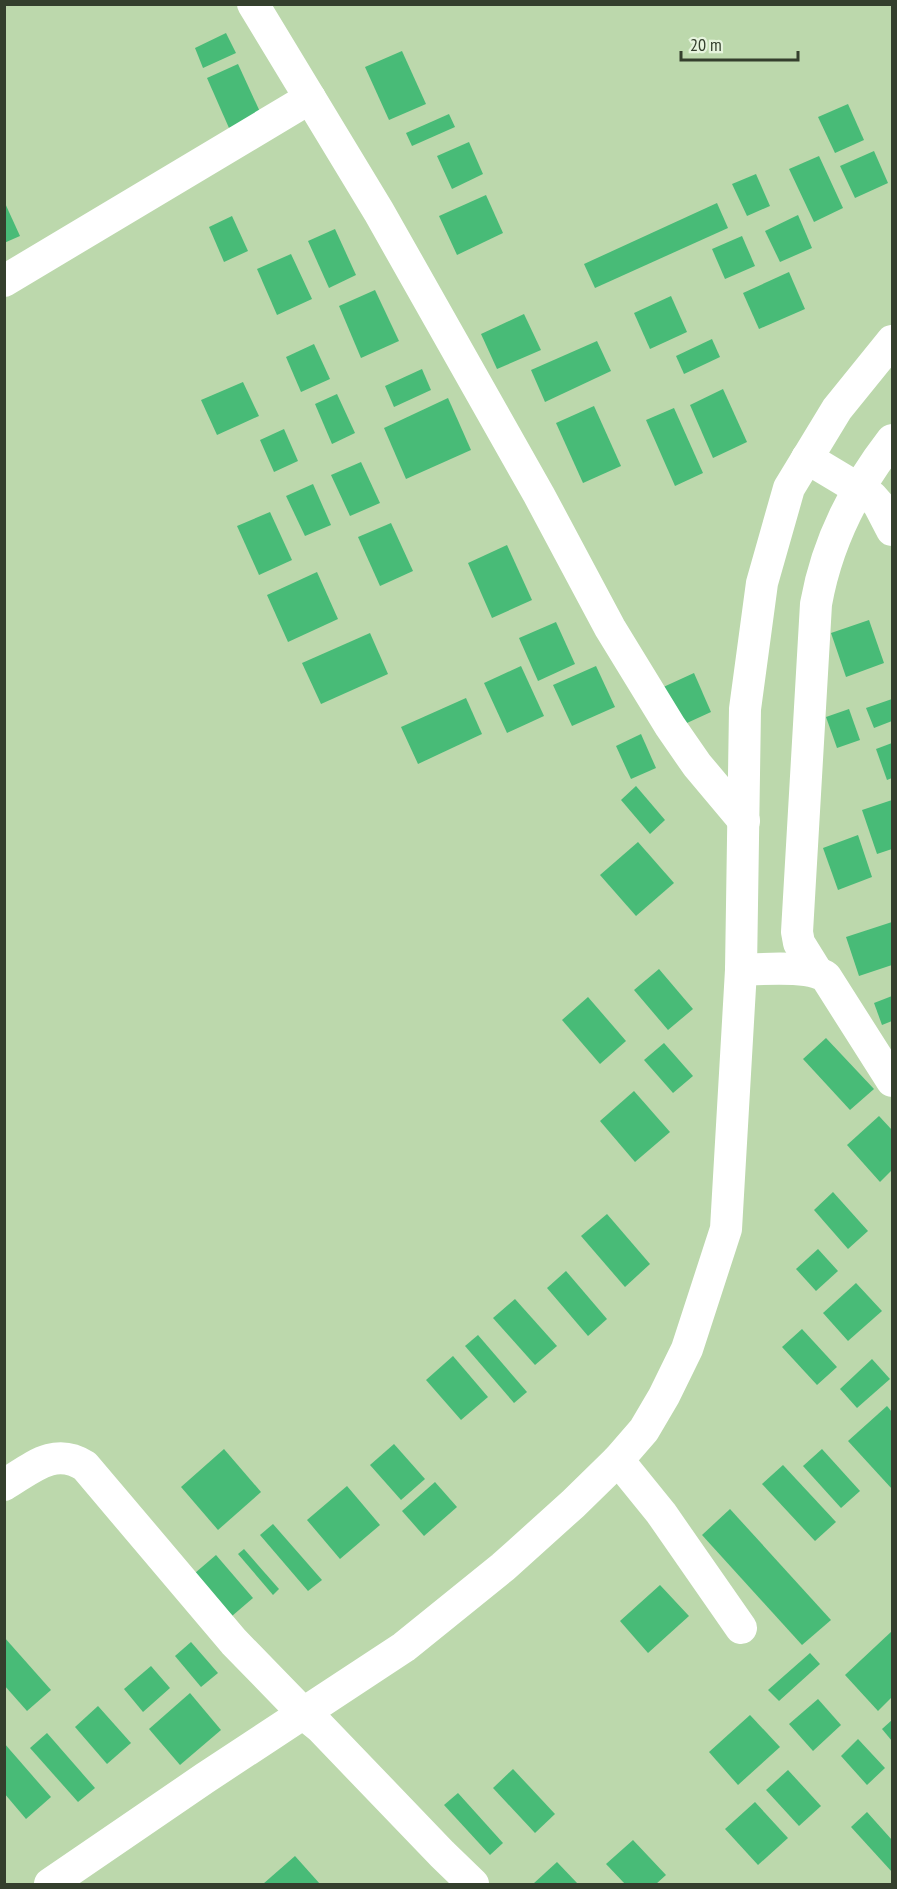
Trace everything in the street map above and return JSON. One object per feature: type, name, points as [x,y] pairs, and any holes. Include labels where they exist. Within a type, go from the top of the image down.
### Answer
[{"type":"street","points":[[253,4],[385,222],[539,495],[610,628],[670,726],[697,765],[744,821]]},
{"type":"street","points":[[4,281],[310,98]]},
{"type":"street","points":[[50,1884],[205,1778],[312,1720],[404,1647],[503,1567],[573,1504],[621,1466],[664,1396],[687,1349],[726,1228],[745,970],[745,709],[762,583],[789,488],[811,460],[837,410],[892,341]]},
{"type":"street","points":[[802,971],[797,932],[816,604],[820,580],[853,485],[892,440]]},
{"type":"street","points":[[811,460],[872,497],[879,505],[892,530]]},
{"type":"street","points":[[745,970],[802,971],[826,977],[892,1081]]},
{"type":"street","points":[[4,1485],[40,1463],[56,1457],[77,1461],[85,1466],[234,1642],[473,1884]]},
{"type":"street","points":[[621,1466],[661,1513],[741,1628]]},
{"type":"building","points":[[226,33],[236,53],[203,68],[195,48]]},
{"type":"building","points":[[402,51],[426,104],[389,120],[365,67]]},
{"type":"building","points":[[238,64],[261,114],[229,128],[207,78]]},
{"type":"building","points":[[848,104],[864,140],[835,153],[818,117]]},
{"type":"building","points":[[449,114],[455,127],[412,146],[406,133]]},
{"type":"building","points":[[469,142],[483,174],[452,189],[437,156]]},
{"type":"building","points":[[874,151],[888,183],[855,198],[840,166]]},
{"type":"building","points":[[819,156],[843,208],[814,222],[789,169]]},
{"type":"building","points":[[756,174],[770,206],[747,216],[732,184]]},
{"type":"building","points":[[486,195],[503,233],[457,255],[439,216]]},
{"type":"building","points":[[4,201],[20,236],[4,243]]},
{"type":"building","points":[[717,203],[728,228],[595,288],[584,264]]},
{"type":"building","points":[[798,215],[812,248],[780,262],[765,231]]},
{"type":"building","points":[[232,216],[248,251],[224,262],[209,227]]},
{"type":"building","points":[[335,229],[356,275],[329,288],[308,241]]},
{"type":"building","points":[[742,236],[755,266],[725,279],[712,249]]},
{"type":"building","points":[[291,254],[312,299],[277,315],[257,269]]},
{"type":"building","points":[[789,272],[805,309],[759,329],[743,293]]},
{"type":"building","points":[[375,290],[399,341],[361,358],[339,306]]},
{"type":"building","points":[[671,296],[687,332],[650,349],[634,313]]},
{"type":"building","points":[[524,314],[541,350],[497,369],[481,334]]},
{"type":"building","points":[[712,339],[720,357],[684,374],[676,356]]},
{"type":"building","points":[[597,341],[611,371],[545,402],[531,370]]},
{"type":"building","points":[[314,344],[330,379],[301,392],[286,357]]},
{"type":"building","points":[[422,369],[431,390],[394,407],[385,386]]},
{"type":"building","points":[[243,382],[259,416],[217,435],[201,400]]},
{"type":"building","points":[[723,389],[747,442],[713,458],[690,405]]},
{"type":"building","points":[[337,394],[355,433],[332,444],[315,404]]},
{"type":"building","points":[[448,398],[471,450],[406,479],[384,428]]},
{"type":"building","points":[[594,406],[621,466],[583,483],[556,423]]},
{"type":"building","points":[[674,408],[703,473],[675,486],[646,420]]},
{"type":"building","points":[[284,429],[298,461],[274,472],[260,440]]},
{"type":"building","points":[[361,462],[380,503],[350,516],[331,475]]},
{"type":"building","points":[[313,484],[331,525],[305,536],[286,496]]},
{"type":"building","points":[[270,512],[292,560],[259,575],[237,526]]},
{"type":"building","points":[[391,523],[413,571],[380,586],[358,537]]},
{"type":"building","points":[[507,545],[532,600],[492,618],[468,563]]},
{"type":"building","points":[[317,572],[338,619],[288,642],[267,595]]},
{"type":"building","points":[[869,620],[884,663],[846,677],[831,633]]},
{"type":"building","points":[[556,622],[575,664],[538,681],[519,638]]},
{"type":"building","points":[[370,633],[388,674],[321,704],[302,663]]},
{"type":"building","points":[[521,666],[544,716],[507,733],[484,683]]},
{"type":"building","points":[[596,666],[615,707],[572,726],[553,685]]},
{"type":"building","points":[[694,673],[711,712],[676,728],[659,689]]},
{"type":"building","points":[[466,698],[482,734],[418,764],[401,727]]},
{"type":"building","points":[[892,699],[892,721],[874,728],[866,708]]},
{"type":"building","points":[[849,709],[860,740],[837,748],[826,717]]},
{"type":"building","points":[[641,734],[656,768],[631,779],[616,746]]},
{"type":"building","points":[[892,743],[892,778],[887,780],[876,749]]},
{"type":"building","points":[[636,786],[665,820],[650,834],[621,800]]},
{"type":"building","points":[[892,800],[892,849],[877,854],[862,810]]},
{"type":"building","points":[[858,835],[872,877],[838,890],[823,848]]},
{"type":"building","points":[[638,842],[674,883],[636,916],[600,875]]},
{"type":"building","points":[[892,922],[892,965],[859,976],[846,937]]},
{"type":"building","points":[[659,969],[693,1009],[668,1030],[634,990]]},
{"type":"building","points":[[892,996],[892,1021],[882,1025],[874,1003]]},
{"type":"building","points":[[588,997],[626,1041],[600,1064],[562,1020]]},
{"type":"building","points":[[826,1038],[874,1089],[850,1110],[803,1059]]},
{"type":"building","points":[[664,1043],[693,1076],[673,1093],[644,1060]]},
{"type":"building","points":[[634,1091],[670,1132],[635,1162],[600,1121]]},
{"type":"building","points":[[879,1116],[892,1130],[892,1170],[880,1182],[847,1145]]},
{"type":"building","points":[[833,1192],[868,1231],[848,1249],[814,1210]]},
{"type":"building","points":[[607,1214],[650,1264],[625,1287],[581,1236]]},
{"type":"building","points":[[818,1249],[838,1271],[816,1291],[796,1269]]},
{"type":"building","points":[[566,1271],[607,1319],[588,1336],[547,1288]]},
{"type":"building","points":[[856,1283],[882,1311],[848,1341],[823,1313]]},
{"type":"building","points":[[515,1299],[557,1346],[535,1365],[493,1318]]},
{"type":"building","points":[[802,1329],[837,1367],[817,1385],[782,1347]]},
{"type":"building","points":[[478,1335],[527,1392],[514,1403],[465,1346]]},
{"type":"building","points":[[453,1356],[488,1397],[461,1420],[426,1380]]},
{"type":"building","points":[[872,1359],[890,1379],[857,1408],[840,1389]]},
{"type":"building","points":[[887,1406],[892,1412],[892,1489],[848,1441]]},
{"type":"building","points":[[394,1444],[425,1479],[401,1500],[370,1465]]},
{"type":"building","points":[[224,1449],[261,1492],[218,1530],[181,1487]]},
{"type":"building","points":[[822,1449],[860,1491],[841,1508],[803,1466]]},
{"type":"building","points":[[783,1465],[836,1522],[815,1541],[762,1484]]},
{"type":"building","points":[[435,1482],[457,1507],[424,1536],[402,1511]]},
{"type":"building","points":[[347,1486],[380,1525],[340,1559],[307,1520]]},
{"type":"building","points":[[730,1509],[831,1620],[802,1645],[702,1535]]},
{"type":"building","points":[[273,1524],[322,1580],[308,1591],[260,1535]]},
{"type":"building","points":[[244,1549],[279,1589],[273,1595],[238,1554]]},
{"type":"building","points":[[216,1555],[253,1598],[232,1616],[195,1573]]},
{"type":"building","points":[[660,1585],[689,1616],[648,1653],[620,1621]]},
{"type":"building","points":[[892,1631],[892,1697],[878,1711],[845,1675]]},
{"type":"building","points":[[4,1637],[51,1690],[27,1711],[4,1685]]},
{"type":"building","points":[[191,1642],[218,1673],[201,1687],[175,1656]]},
{"type":"building","points":[[810,1653],[820,1664],[779,1701],[768,1690]]},
{"type":"building","points":[[151,1666],[170,1688],[143,1712],[124,1689]]},
{"type":"building","points":[[190,1693],[221,1730],[180,1765],[149,1729]]},
{"type":"building","points":[[818,1699],[841,1725],[813,1751],[789,1724]]},
{"type":"building","points":[[98,1706],[131,1743],[107,1764],[75,1727]]},
{"type":"building","points":[[750,1715],[780,1747],[738,1785],[709,1752]]},
{"type":"building","points":[[892,1720],[892,1741],[882,1729]]},
{"type":"building","points":[[47,1733],[95,1788],[78,1802],[30,1748]]},
{"type":"building","points":[[858,1739],[885,1768],[867,1785],[841,1756]]},
{"type":"building","points":[[4,1743],[51,1797],[26,1819],[4,1793]]},
{"type":"building","points":[[513,1769],[555,1814],[535,1833],[493,1788]]},
{"type":"building","points":[[788,1770],[821,1806],[799,1826],[766,1790]]},
{"type":"building","points":[[458,1793],[503,1843],[490,1855],[444,1805]]},
{"type":"building","points":[[755,1802],[788,1838],[758,1865],[725,1829]]},
{"type":"building","points":[[867,1812],[892,1840],[892,1872],[851,1827]]},
{"type":"building","points":[[633,1840],[666,1875],[656,1884],[625,1884],[606,1864]]},
{"type":"building","points":[[295,1856],[320,1884],[263,1884]]},
{"type":"building","points":[[557,1862],[578,1884],[533,1884]]}]
